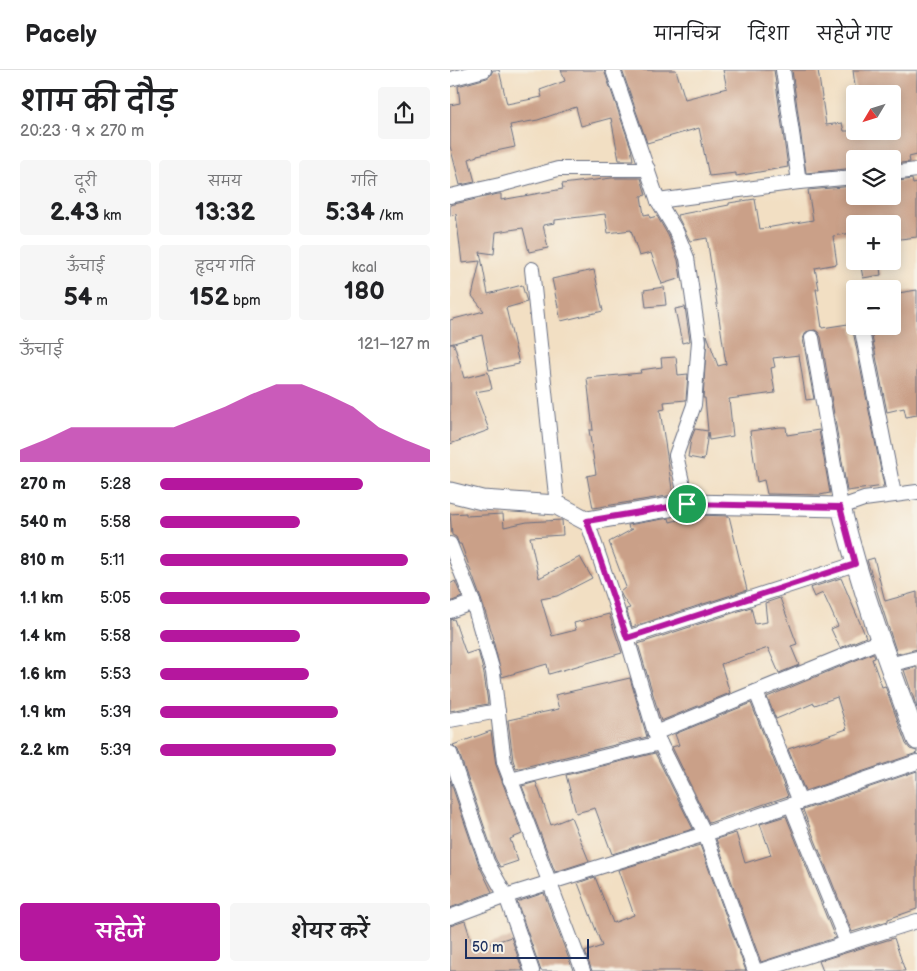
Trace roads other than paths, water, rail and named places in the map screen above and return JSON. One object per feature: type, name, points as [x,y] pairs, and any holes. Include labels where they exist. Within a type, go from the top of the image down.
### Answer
[{"type":"street","points":[[453,75],[484,70]]},
{"type":"street","points":[[613,70],[658,202],[676,230],[687,258],[699,341],[694,405],[676,455],[687,504]]},
{"type":"street","points":[[783,70],[799,182]]},
{"type":"street","points":[[450,196],[500,185],[558,168],[648,169]]},
{"type":"street","points":[[901,172],[917,170]]},
{"type":"street","points":[[658,202],[799,182],[846,178]]},
{"type":"street","points":[[532,269],[557,505]]},
{"type":"street","points":[[863,335],[894,494]]},
{"type":"street","points":[[812,338],[840,507],[855,564],[888,665],[917,740]]},
{"type":"street","points":[[450,492],[482,500],[557,505],[587,521],[687,504],[840,507],[864,499],[917,492]]},
{"type":"street","points":[[587,521],[627,638],[658,738],[705,834],[755,971]]},
{"type":"street","points":[[450,544],[473,602],[493,672],[504,762],[583,971]]},
{"type":"street","points":[[627,638],[855,564]]},
{"type":"street","points":[[450,611],[473,602]]},
{"type":"street","points":[[510,780],[658,738],[756,692],[880,640]]},
{"type":"street","points":[[888,665],[917,658]]},
{"type":"street","points":[[756,692],[847,943]]},
{"type":"street","points":[[450,720],[498,712]]},
{"type":"street","points":[[450,753],[487,862],[506,896],[532,971]]},
{"type":"street","points":[[450,917],[506,896],[705,834],[917,762]]},
{"type":"street","points":[[760,971],[917,921]]}]
